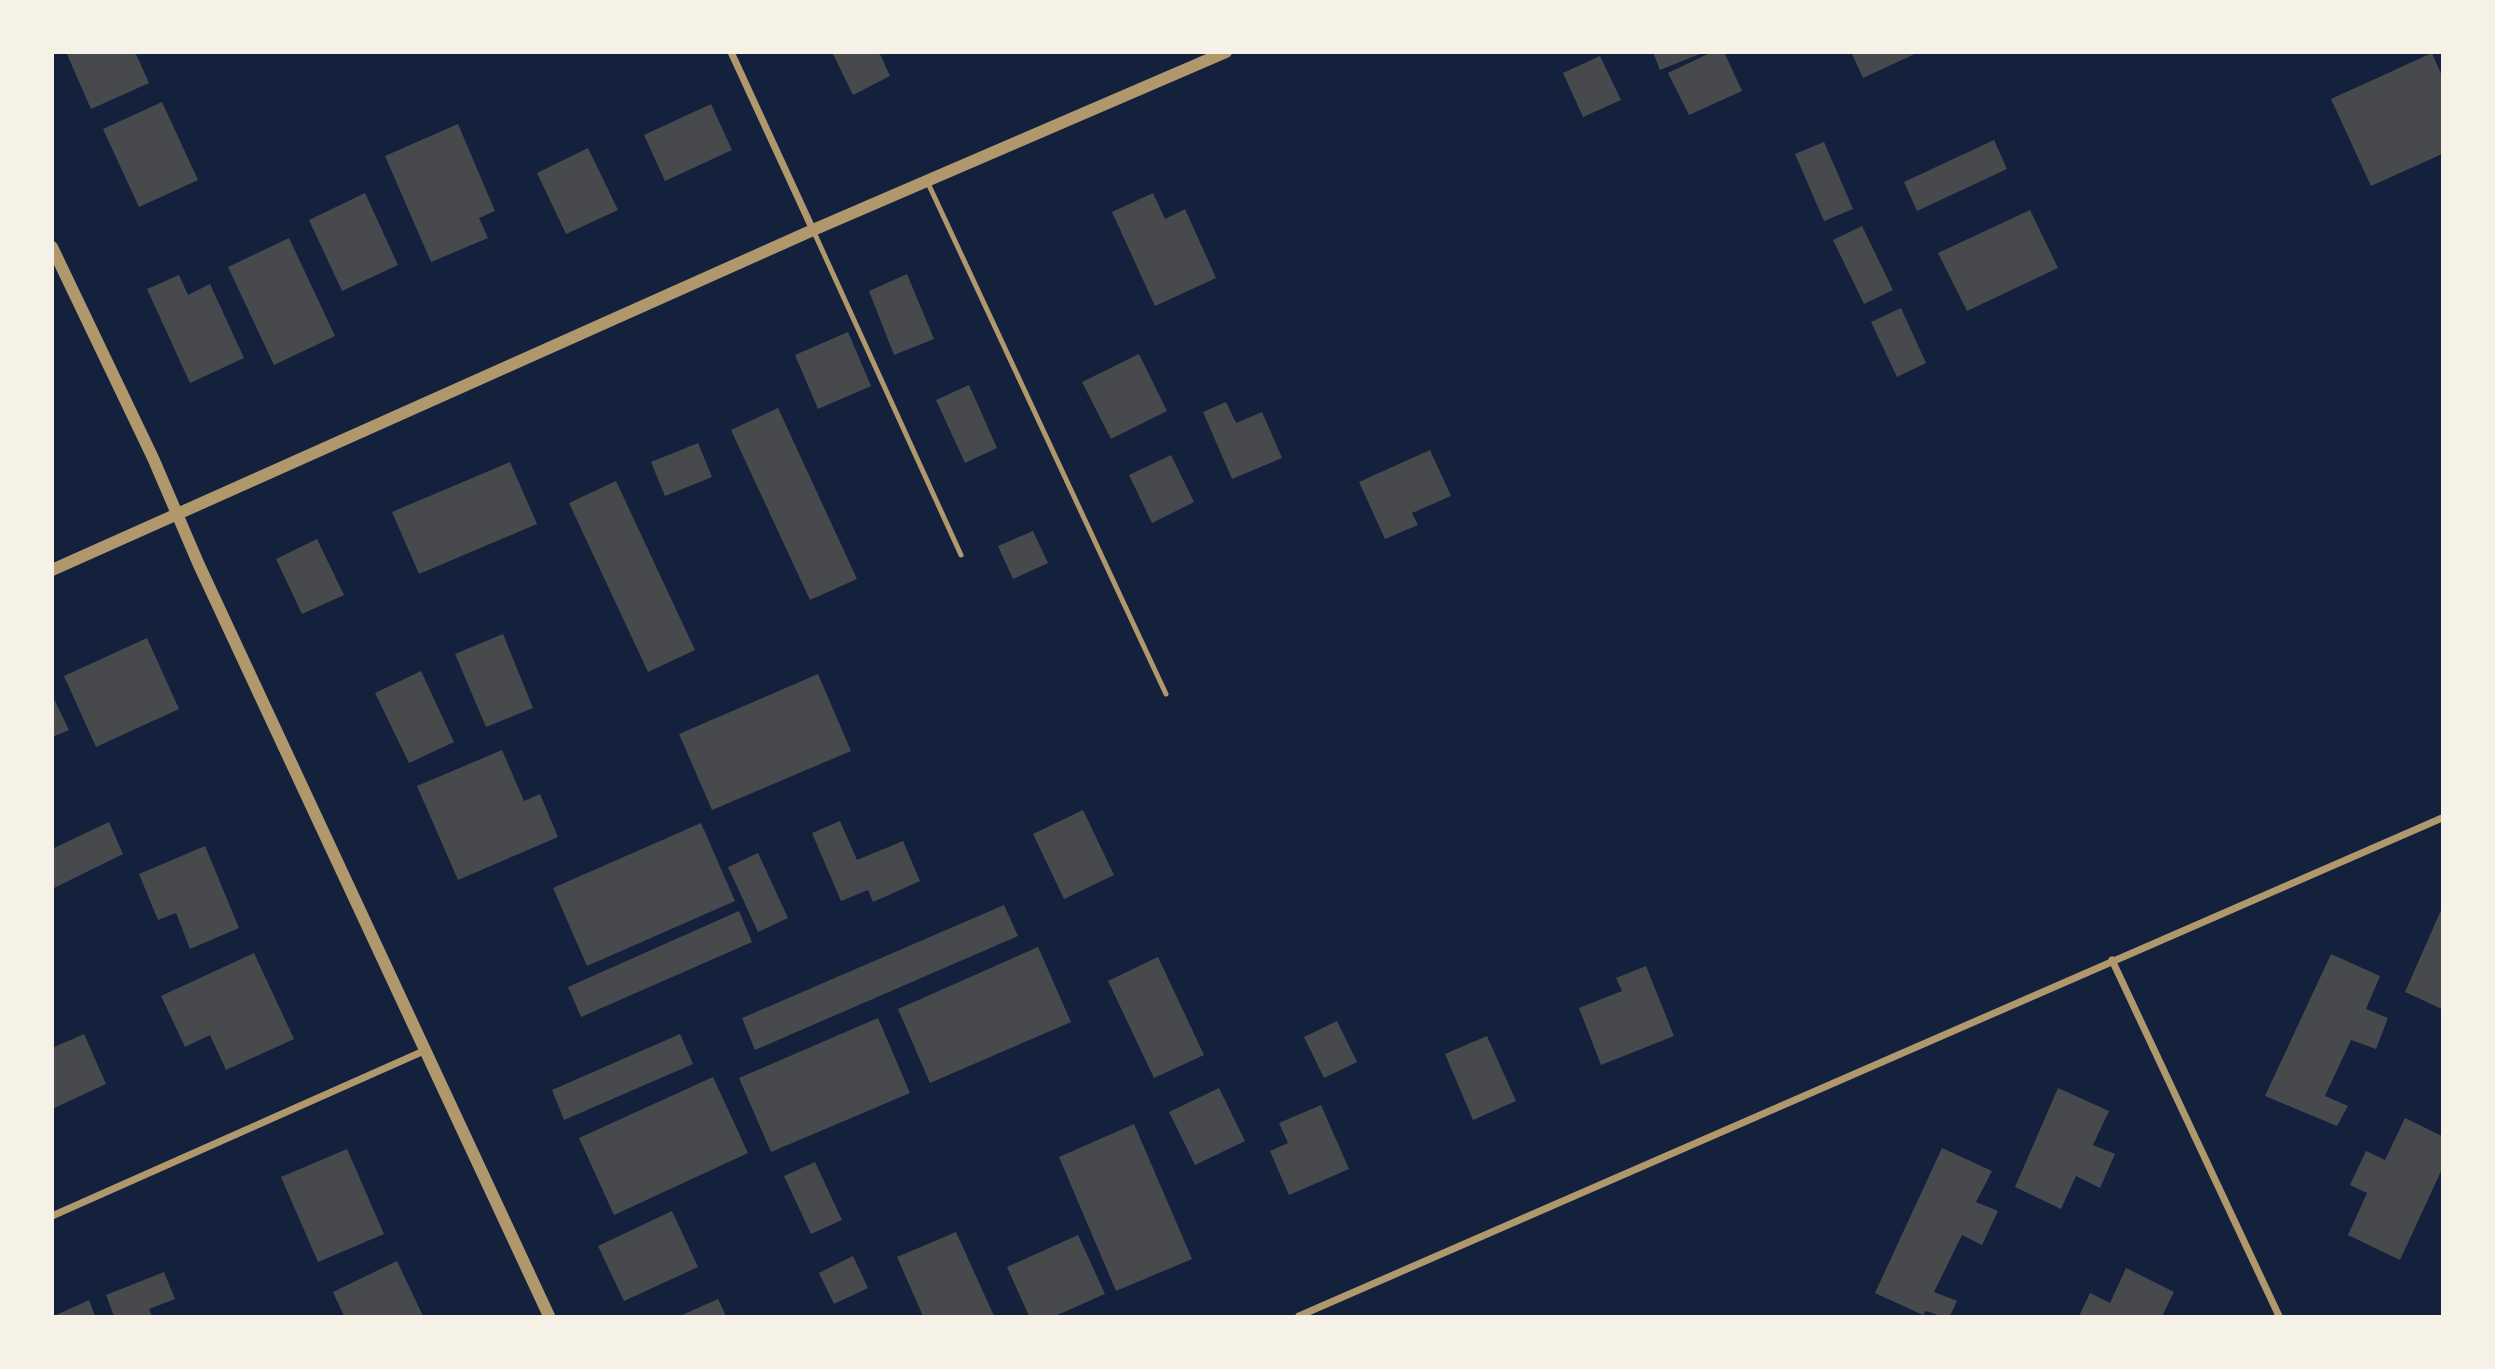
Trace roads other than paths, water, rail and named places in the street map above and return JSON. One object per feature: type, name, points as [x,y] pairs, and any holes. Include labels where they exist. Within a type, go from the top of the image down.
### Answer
[{"type":"street","points":[[731,52],[813,230]]},
{"type":"street","points":[[52,570],[813,230],[1226,52]]},
{"type":"street","points":[[52,247],[153,458],[549,1317]]},
{"type":"street","points":[[1299,1317],[2442,818]]},
{"type":"street","points":[[2112,960],[2279,1317]]},
{"type":"street","points":[[52,1216],[426,1050]]},
{"type":"lane","points":[[928,181],[1166,694]]},
{"type":"lane","points":[[813,230],[961,555]]}]
